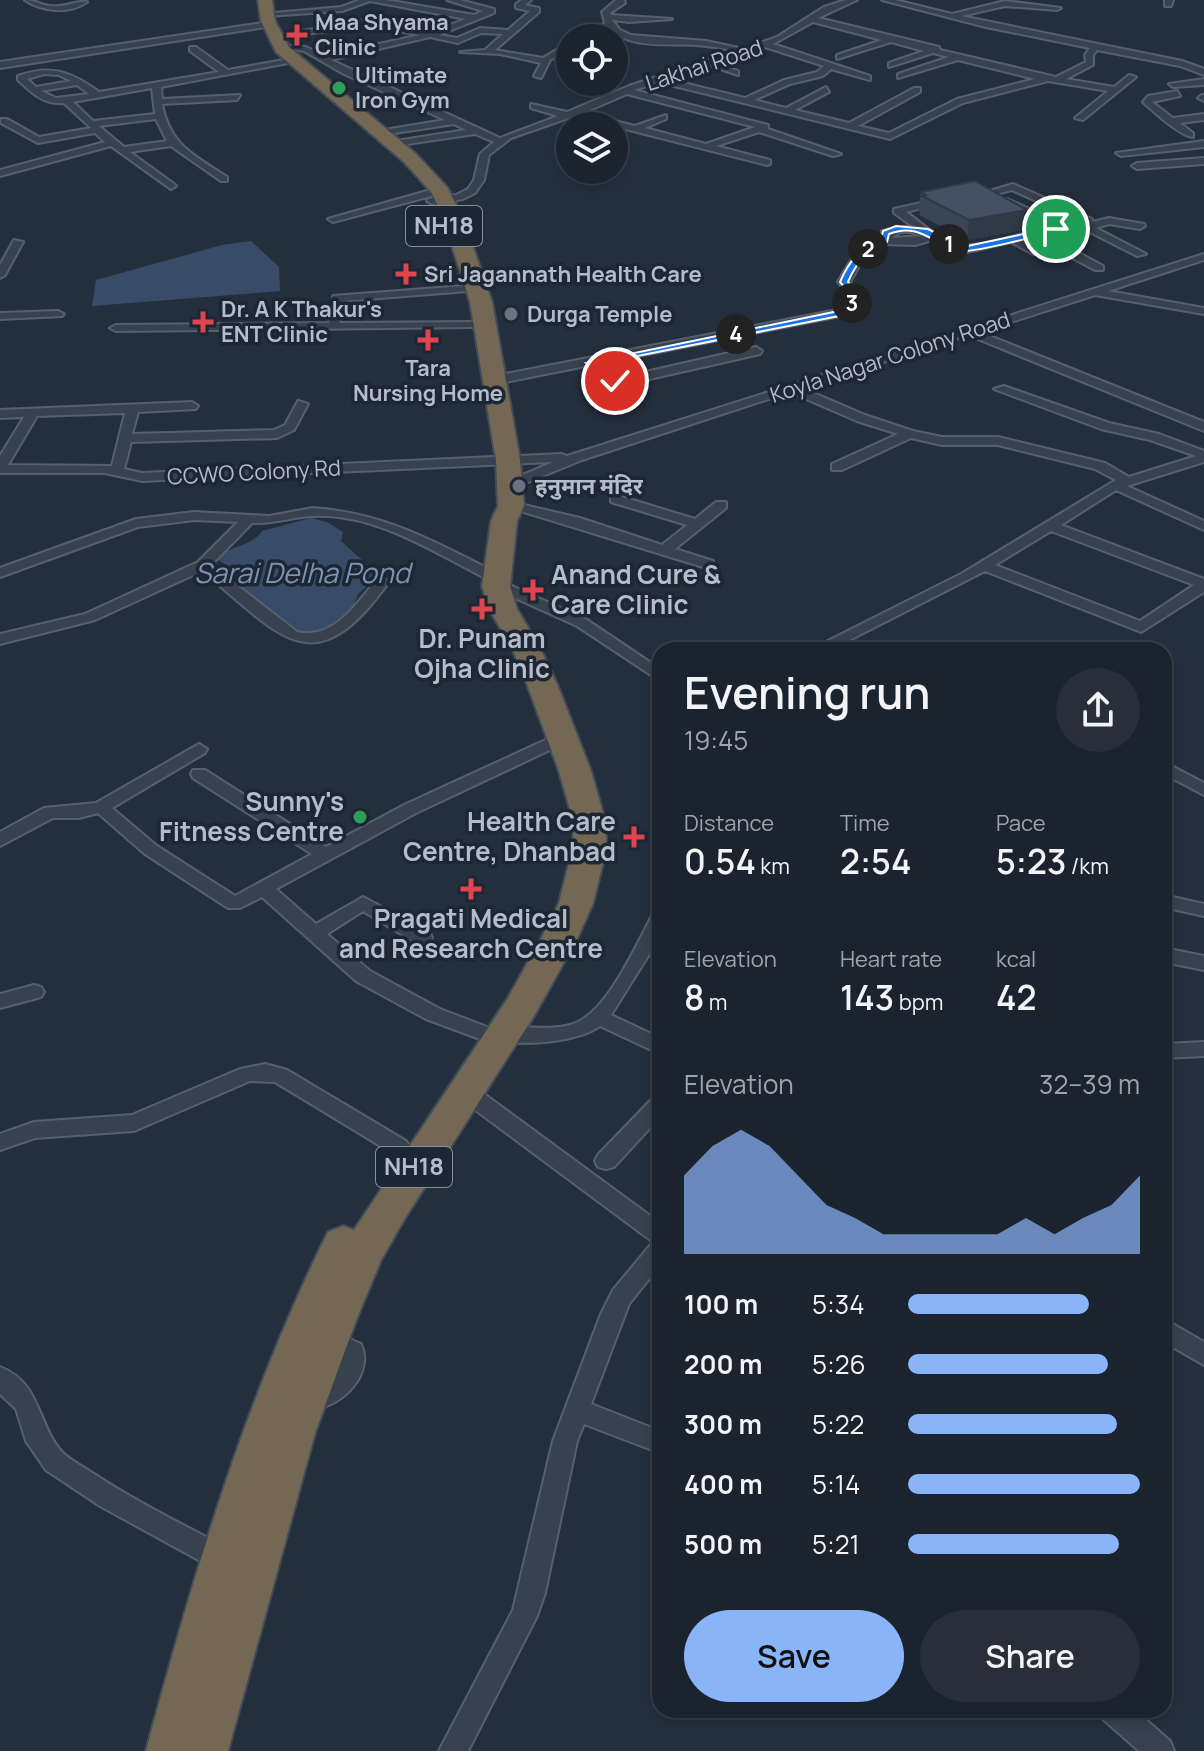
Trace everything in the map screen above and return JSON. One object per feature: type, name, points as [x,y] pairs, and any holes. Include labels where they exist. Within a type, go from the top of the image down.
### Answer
[{"type":"highway","name":"NH18","points":[[269,26],[390,139],[435,198],[476,317],[506,487]]},
{"type":"highway","name":"NH18","points":[[201,1751],[269,1510],[304,1399],[327,1339],[362,1255],[423,1153],[465,1091],[538,939],[566,872],[571,815],[555,741],[502,623],[498,590],[506,487],[495,380],[435,198],[269,26]]},
{"type":"highway","name":"NH18","points":[[173,1751],[224,1560],[275,1402],[304,1327],[354,1221],[399,1147],[492,1033]]},
{"type":"street","points":[[29,0],[53,9],[80,4],[83,2],[81,0]]},
{"type":"street","points":[[183,0],[202,0]]},
{"type":"street","points":[[0,65],[269,26],[370,0],[476,18]]},
{"type":"street","points":[[324,59],[430,35],[491,9],[451,0]]},
{"type":"street","points":[[487,52],[537,9],[519,6],[522,0]]},
{"type":"street","points":[[602,24],[610,9],[621,3],[620,0]]},
{"type":"street","name":"Lakhai Road","points":[[628,90],[788,35],[827,9],[853,0]]},
{"type":"street","points":[[886,0],[1204,72]]},
{"type":"street","points":[[428,17],[468,2]]},
{"type":"street","points":[[954,16],[977,7],[1005,2],[1057,8]]},
{"type":"street","points":[[348,8],[416,22],[403,29]]},
{"type":"street","points":[[607,19],[647,12]]},
{"type":"street","points":[[607,19],[668,19]]},
{"type":"street","points":[[607,19],[618,30],[650,42],[691,42],[746,50]]},
{"type":"street","points":[[812,19],[1051,80],[1130,90]]},
{"type":"street","points":[[357,21],[458,41],[480,30],[507,32]]},
{"type":"street","points":[[269,26],[324,59],[499,141],[485,154],[480,178],[472,191],[458,198],[435,198],[333,219]]},
{"type":"street","points":[[97,95],[68,73],[22,77],[48,101],[67,101],[227,73],[269,26],[341,27]]},
{"type":"street","points":[[840,57],[893,39]]},
{"type":"street","points":[[765,44],[867,78]]},
{"type":"street","points":[[1153,59],[1154,46]]},
{"type":"street","points":[[659,79],[894,136],[960,101],[1051,80],[1090,63],[1089,55],[1094,48]]},
{"type":"street","points":[[193,49],[227,73]]},
{"type":"street","points":[[892,65],[936,49]]},
{"type":"street","points":[[464,52],[487,52],[545,61]]},
{"type":"street","points":[[538,76],[545,61],[556,54]]},
{"type":"street","points":[[901,76],[961,56]]},
{"type":"street","points":[[708,62],[735,73]]},
{"type":"street","points":[[748,100],[787,82],[820,74],[831,65]]},
{"type":"street","points":[[793,72],[807,77]]},
{"type":"street","points":[[1080,118],[1132,77]]},
{"type":"street","points":[[34,90],[79,82]]},
{"type":"street","points":[[1204,82],[1175,89],[1147,102],[1204,144]]},
{"type":"street","points":[[156,85],[162,132],[172,143],[224,179]]},
{"type":"street","points":[[787,111],[826,90]]},
{"type":"street","points":[[849,127],[917,90]]},
{"type":"street","points":[[628,92],[761,125],[765,127],[762,130]]},
{"type":"street","points":[[1142,92],[1156,97]]},
{"type":"street","name":"Lakhai Road","points":[[575,112],[614,96]]},
{"type":"street","points":[[157,102],[237,97]]},
{"type":"street","points":[[67,101],[117,147],[171,186]]},
{"type":"street","points":[[534,106],[561,112]]},
{"type":"street","points":[[2,126],[38,140],[159,116]]},
{"type":"street","points":[[635,129],[663,117]]},
{"type":"street","points":[[1169,121],[1204,117]]},
{"type":"street","name":"Lakhai Road","points":[[499,141],[556,119]]},
{"type":"street","points":[[390,139],[454,121]]},
{"type":"street","points":[[628,127],[767,162]]},
{"type":"street","points":[[705,147],[762,130],[836,154]]},
{"type":"street","points":[[390,139],[475,131]]},
{"type":"street","points":[[1190,135],[1204,134]]},
{"type":"street","points":[[0,173],[117,147],[172,143]]},
{"type":"street","points":[[1121,153],[1204,144]]},
{"type":"street","points":[[1137,166],[1204,161]]},
{"type":"street","points":[[1062,230],[982,193],[1013,187],[1088,221],[1082,225]]},
{"type":"street","points":[[950,197],[898,211],[926,231],[962,249],[1109,221],[1140,226]]},
{"type":"street","points":[[1082,225],[1141,254]]},
{"type":"street","points":[[495,380],[846,312],[855,295],[844,282],[850,269],[871,245],[885,241],[915,243],[928,238],[926,231]]},
{"type":"street","points":[[1035,234],[1099,268]]},
{"type":"street","points":[[1013,239],[1037,252]]},
{"type":"street","points":[[0,275],[18,242]]},
{"type":"street","name":"Koyla Nagar Colony Road","points":[[506,487],[577,457],[1204,257]]},
{"type":"street","points":[[334,325],[337,298],[464,289]]},
{"type":"street","points":[[1092,291],[1204,311]]},
{"type":"street","points":[[1,311],[58,314]]},
{"type":"street","points":[[116,328],[334,325],[476,317]]},
{"type":"street","points":[[970,332],[1204,427]]},
{"type":"street","points":[[590,363],[607,378],[623,381],[756,351]]},
{"type":"street","points":[[791,388],[851,414],[910,434],[942,441],[991,439],[1100,466],[1121,483],[1204,526]]},
{"type":"street","points":[[1000,389],[1096,423],[1154,437],[1204,456]]},
{"type":"street","points":[[125,438],[277,434],[290,427],[302,404]]},
{"type":"street","points":[[0,414],[192,406]]},
{"type":"street","points":[[117,472],[132,409]]},
{"type":"street","points":[[0,468],[33,412]]},
{"type":"street","points":[[837,467],[910,434]]},
{"type":"street","points":[[835,642],[984,566],[1121,483],[1204,456]]},
{"type":"street","name":"Koyla Nagar Colony Road","points":[[506,487],[577,457]]},
{"type":"street","name":"CCWO Colony Rd","points":[[0,468],[91,469],[142,477],[506,487]]},
{"type":"street","points":[[506,487],[575,521],[708,564]]},
{"type":"street","points":[[616,499],[697,524]]},
{"type":"street","points":[[664,550],[721,505]]},
{"type":"street","points":[[0,573],[136,523],[194,516],[247,521],[313,512],[350,515],[390,526],[498,590],[582,623],[652,671]]},
{"type":"street","points":[[0,639],[90,617],[203,565],[247,521]]},
{"type":"street","points":[[1049,525],[1204,585]]},
{"type":"street","points":[[203,565],[292,636],[310,641],[347,624],[381,583]]},
{"type":"street","points":[[984,566],[1141,627],[1204,585]]},
{"type":"street","points":[[101,807],[151,850],[234,904],[410,809],[555,741]]},
{"type":"street","points":[[0,840],[50,812],[79,812],[101,807],[199,749]]},
{"type":"street","points":[[1172,772],[1204,790]]},
{"type":"street","points":[[199,774],[325,854]]},
{"type":"street","points":[[263,888],[363,976],[433,1014],[492,1033],[571,1031],[587,1026],[599,1017],[651,956]]},
{"type":"street","points":[[315,933],[363,903],[423,938]]},
{"type":"street","points":[[1172,903],[1204,910]]},
{"type":"street","points":[[1172,957],[1204,963]]},
{"type":"street","points":[[0,1001],[34,992]]},
{"type":"street","points":[[599,1017],[652,1043]]},
{"type":"street","points":[[1172,1051],[1204,1049]]},
{"type":"street","points":[[0,1142],[34,1130],[134,1123],[247,1074],[265,1072],[280,1075],[399,1147]]},
{"type":"street","points":[[465,1091],[652,1229]]},
{"type":"street","points":[[606,1161],[652,1112]]},
{"type":"street","points":[[453,1751],[524,1616],[532,1593],[565,1441],[621,1297],[652,1259]]},
{"type":"street","points":[[1172,1334],[1204,1355]]},
{"type":"street","points":[[0,1378],[26,1403],[35,1433],[55,1462],[109,1498],[224,1560]]},
{"type":"street","points":[[577,1410],[652,1439]]},
{"type":"street","points":[[1123,1718],[1160,1751]]},
{"type":"water","points":[[251,241],[279,267],[280,291],[92,306],[96,280],[222,245]]},
{"type":"water","name":"Sarai Delha Pond","points":[[311,518],[329,523],[343,532],[341,541],[373,570],[375,579],[358,594],[351,613],[316,636],[295,635],[219,567],[225,564],[218,560],[262,531]]},
{"type":"building","points":[[975,181],[1027,210],[969,220],[922,196],[926,195],[921,192]]},
{"type":"place","name":"Maa Shyama Clinic","points":[[297,35]]},
{"type":"place","name":"Ultimate Iron Gym","points":[[339,88]]},
{"type":"place","name":"Sri Jagannath Health Care","points":[[406,274]]},
{"type":"place","name":"Durga Temple","points":[[511,314]]},
{"type":"place","name":"Dr. A K Thakur's ENT Clinic","points":[[203,322]]},
{"type":"place","name":"Tara Nursing Home","points":[[428,340]]},
{"type":"place","name":"हनुमान मंदिर","points":[[519,486]]},
{"type":"place","name":"Anand Cure & Care Clinic","points":[[533,590]]},
{"type":"place","name":"Dr. Punam Ojha Clinic","points":[[482,609]]},
{"type":"place","name":"Sunny's Fitness Centre","points":[[360,817]]},
{"type":"place","name":"Health Care Centre, Dhanbad","points":[[634,837]]},
{"type":"place","name":"Pragati Medical and Research Centre","points":[[471,889]]},
{"type":"route","points":[[615,381],[590,363],[846,312],[855,295],[844,282],[850,269],[871,245],[885,241],[886,233],[896,229],[910,227],[926,231],[962,249],[1056,229]]}]
